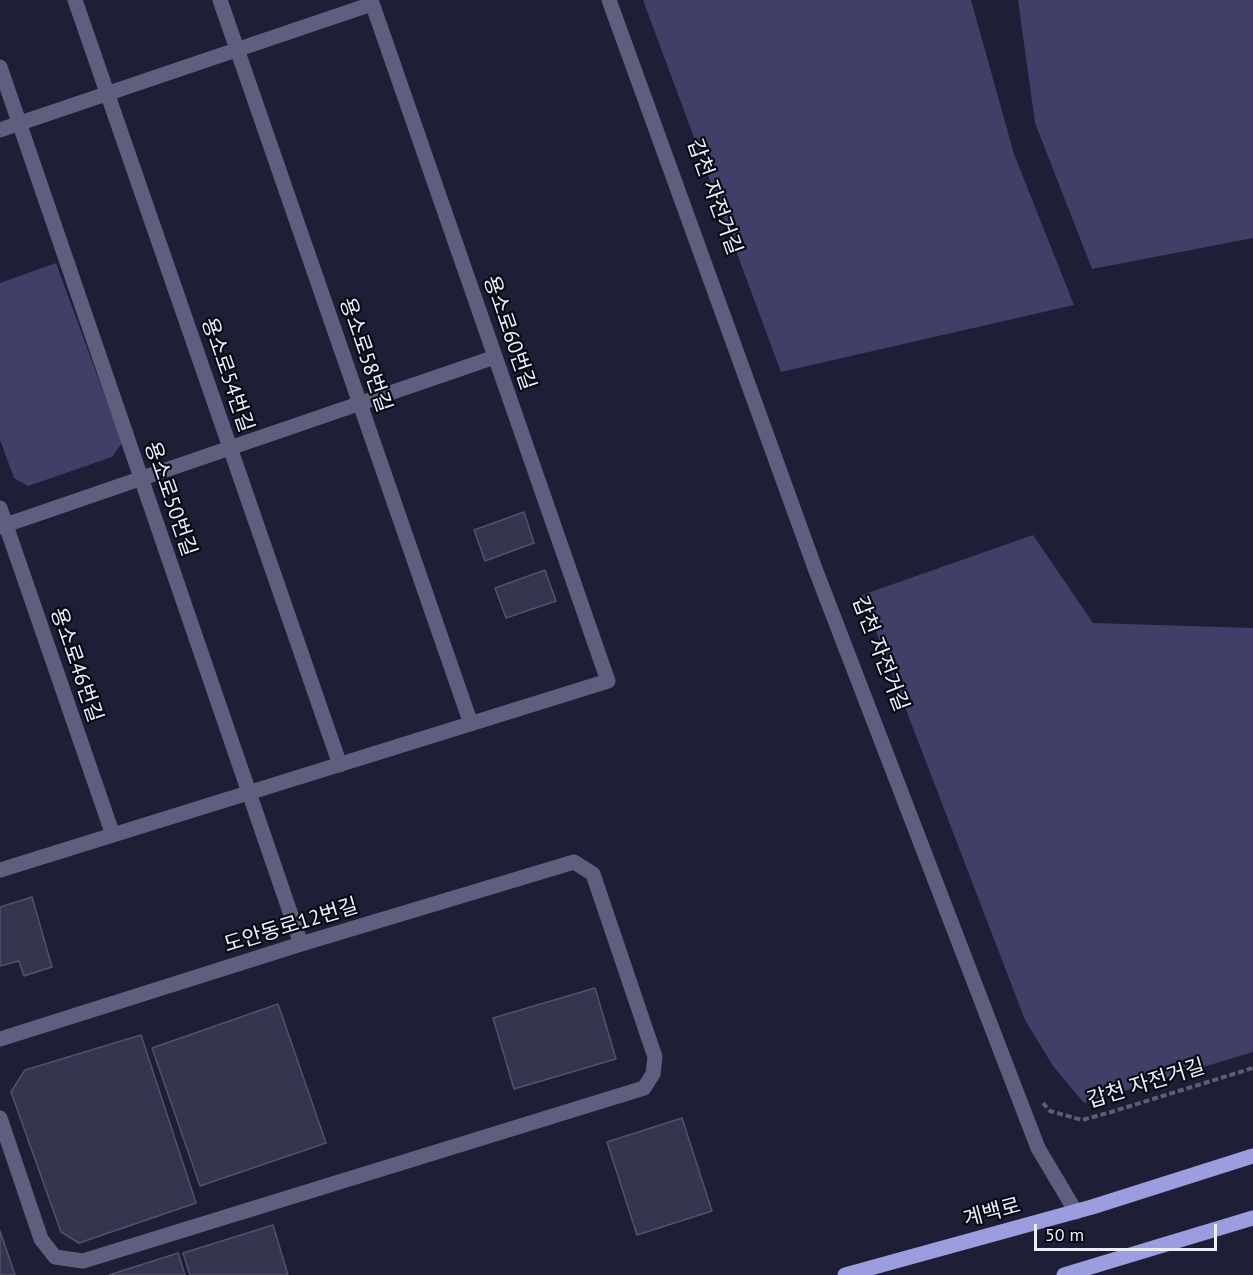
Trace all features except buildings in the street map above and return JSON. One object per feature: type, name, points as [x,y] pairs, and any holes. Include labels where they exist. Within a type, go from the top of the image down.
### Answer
[{"type":"main road","name":"계백로","points":[[845,1275],[1076,1212],[1253,1156]]},
{"type":"main road","points":[[1064,1275],[1253,1218]]},
{"type":"street","name":"용소로54번길","points":[[75,0],[340,765]]},
{"type":"street","name":"용소로58번길","points":[[220,0],[471,724]]},
{"type":"street","points":[[609,0],[816,571],[1008,1071],[1038,1148],[1076,1212]]},
{"type":"street","points":[[0,130],[371,2]]},
{"type":"street","name":"용소로60번길","points":[[371,2],[608,681],[471,724]]},
{"type":"street","name":"용소로50번길","points":[[0,67],[301,944]]},
{"type":"street","points":[[3,526],[495,357]]},
{"type":"street","name":"용소로46번길","points":[[0,508],[3,526],[113,836]]},
{"type":"street","points":[[0,870],[471,724]]},
{"type":"street","name":"도안동로12번길","points":[[0,1039],[301,944],[574,862],[593,874],[655,1057],[653,1074],[644,1088],[83,1261],[55,1257],[41,1239],[0,1118]]},
{"type":"path","name":"갑천 자전거길","points":[[1038,1096],[1050,1111],[1082,1120],[1253,1068]]},
{"type":"shaded area","points":[[643,0],[971,0],[1014,154],[1074,305],[781,372]]},
{"type":"shaded area","points":[[1018,0],[1253,0],[1253,238],[1092,269],[1035,123]]},
{"type":"shaded area","points":[[56,263],[122,443],[112,457],[28,486],[14,478],[0,440],[0,283]]},
{"type":"shaded area","points":[[1033,535],[1093,623],[1253,628],[1253,1052],[1084,1103],[1053,1066],[1025,1020],[862,595]]}]
